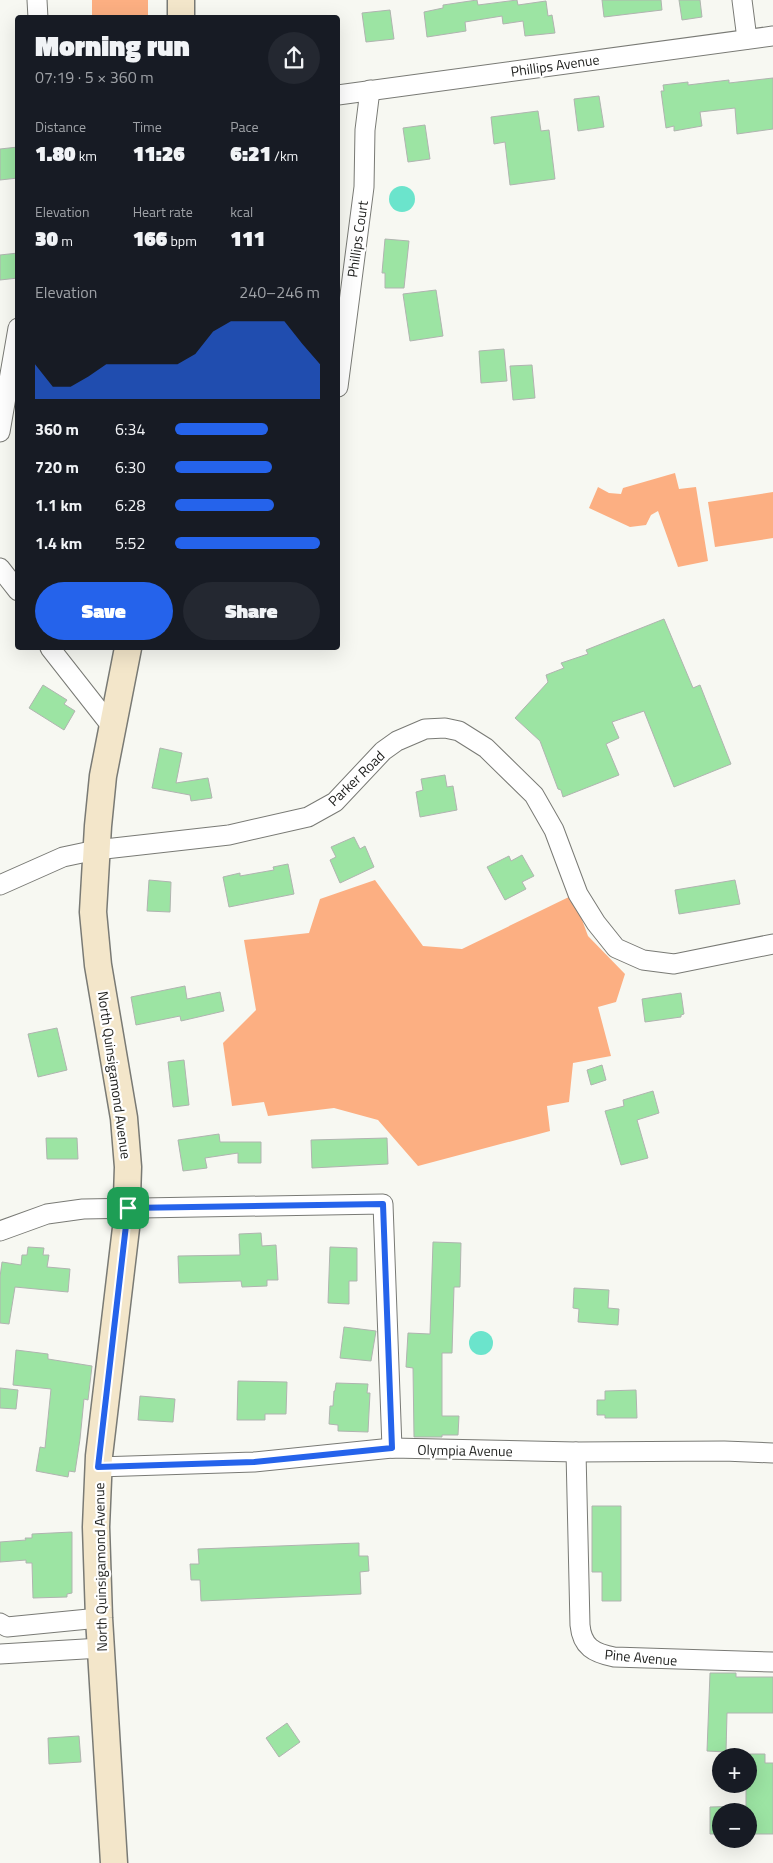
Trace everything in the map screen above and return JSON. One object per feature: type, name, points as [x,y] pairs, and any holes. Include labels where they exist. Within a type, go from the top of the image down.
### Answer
[{"type":"main road","points":[[181,0],[181,15]]},
{"type":"main road","name":"North Quinsigamond Avenue","points":[[114,1863],[99,1618],[96,1526],[98,1467],[128,1208],[128,1167],[124,1118],[106,1015],[93,912],[96,850],[103,776],[128,650]]},
{"type":"street","points":[[37,0],[38,15]]},
{"type":"street","points":[[742,0],[747,39]]},
{"type":"street","name":"Phillips Avenue","points":[[340,95],[773,36]]},
{"type":"street","name":"Phillips Court","points":[[340,372],[364,187],[365,130],[370,90]]},
{"type":"street","points":[[0,432],[15,345]]},
{"type":"street","points":[[0,568],[15,586]]},
{"type":"street","points":[[52,650],[112,727]]},
{"type":"street","name":"Parker Road","points":[[0,885],[63,858],[96,850],[228,835],[308,817],[335,802],[390,746],[425,729],[445,728],[459,731],[486,748],[534,795],[554,830],[578,894],[602,932],[618,949],[643,960],[674,964],[773,944]]},
{"type":"street","points":[[0,1231],[32,1218],[59,1211],[83,1208],[383,1204],[392,1448]]},
{"type":"street","name":"Olympia Avenue","points":[[98,1467],[254,1462],[392,1448],[576,1452],[724,1450],[773,1453]]},
{"type":"street","name":"Pine Avenue","points":[[576,1452],[580,1625],[581,1636],[588,1646],[599,1654],[614,1657],[773,1662]]},
{"type":"street","points":[[0,1623],[7,1627],[99,1618]]},
{"type":"street","points":[[61,1622],[64,1650]]},
{"type":"street","points":[[0,1654],[101,1648]]},
{"type":"shaded area","points":[[92,0],[148,0],[148,15],[92,15]]},
{"type":"shaded area","points":[[402,186],[411,190],[415,199],[411,208],[402,212],[393,208],[389,199],[393,190]]},
{"type":"shaded area","points":[[675,473],[679,489],[696,487],[708,561],[678,567],[658,511],[651,515],[646,525],[630,527],[589,508],[598,487],[609,493],[621,494],[623,488]]},
{"type":"shaded area","points":[[773,492],[773,538],[715,547],[708,502]]},
{"type":"shaded area","points":[[375,880],[423,946],[462,949],[573,895],[588,936],[625,974],[616,1002],[598,1007],[611,1056],[573,1063],[569,1102],[547,1106],[550,1131],[418,1166],[378,1120],[334,1108],[268,1116],[264,1102],[232,1106],[223,1043],[256,1010],[244,940],[309,933],[320,899]]},
{"type":"shaded area","points":[[481,1331],[490,1334],[493,1343],[490,1352],[481,1355],[472,1352],[469,1343],[472,1334]]},
{"type":"building","points":[[477,0],[478,5],[517,0],[518,5],[546,1],[548,16],[552,15],[555,33],[525,36],[523,21],[503,24],[502,16],[465,22],[466,31],[427,37],[424,12],[443,8],[443,5]]},
{"type":"building","points":[[602,0],[661,0],[662,10],[604,17]]},
{"type":"building","points":[[679,0],[700,0],[702,17],[682,20]]},
{"type":"building","points":[[390,10],[394,39],[366,42],[362,13]]},
{"type":"building","points":[[773,78],[773,129],[737,134],[735,108],[700,112],[702,126],[674,131],[674,126],[666,128],[661,91],[664,91],[663,85],[688,82],[688,85],[729,80],[729,83]]},
{"type":"building","points":[[599,96],[604,127],[578,131],[574,99]]},
{"type":"building","points":[[538,111],[541,131],[549,130],[555,179],[510,185],[505,142],[494,144],[491,117]]},
{"type":"building","points":[[425,125],[430,159],[408,162],[403,128]]},
{"type":"building","points":[[15,147],[15,178],[0,180],[0,149]]},
{"type":"building","points":[[385,239],[409,241],[404,288],[385,288],[385,273],[382,273]]},
{"type":"building","points":[[15,253],[15,278],[0,280],[0,255]]},
{"type":"building","points":[[436,290],[443,336],[410,341],[403,294]]},
{"type":"building","points":[[504,349],[507,381],[481,383],[479,351]]},
{"type":"building","points":[[532,365],[535,398],[513,400],[510,366]]},
{"type":"building","points":[[664,619],[693,688],[700,685],[731,764],[674,787],[644,711],[612,722],[619,738],[606,744],[619,775],[563,797],[561,790],[558,789],[540,741],[515,718],[548,682],[546,675],[564,668],[561,663],[588,654],[586,650]]},
{"type":"building","points":[[43,685],[67,700],[64,704],[75,711],[64,730],[29,708]]},
{"type":"building","points":[[160,748],[182,753],[176,783],[208,778],[212,798],[191,801],[190,795],[152,788]]},
{"type":"building","points":[[445,775],[447,787],[453,786],[457,810],[420,817],[416,792],[423,790],[421,779]]},
{"type":"building","points":[[354,837],[360,849],[365,846],[374,867],[340,883],[330,860],[336,857],[331,847]]},
{"type":"building","points":[[522,855],[534,876],[522,882],[526,889],[505,900],[487,867],[509,856],[511,861]]},
{"type":"building","points":[[288,864],[294,894],[229,907],[223,877],[240,873],[240,876],[274,870],[273,867]]},
{"type":"building","points":[[149,880],[171,882],[170,912],[147,911]]},
{"type":"building","points":[[735,880],[740,904],[679,914],[675,890]]},
{"type":"building","points":[[185,986],[187,999],[220,992],[224,1011],[181,1021],[180,1016],[136,1025],[131,997]]},
{"type":"building","points":[[681,993],[684,1014],[681,1017],[645,1022],[642,999]]},
{"type":"building","points":[[57,1028],[67,1070],[38,1077],[28,1034]]},
{"type":"building","points":[[184,1060],[189,1105],[173,1107],[168,1062]]},
{"type":"building","points":[[602,1065],[606,1080],[591,1085],[587,1070]]},
{"type":"building","points":[[653,1091],[659,1113],[637,1120],[648,1158],[621,1165],[605,1111],[624,1106],[623,1100]]},
{"type":"building","points":[[219,1134],[220,1142],[261,1142],[261,1163],[238,1163],[238,1153],[205,1158],[207,1168],[183,1171],[178,1140]]},
{"type":"building","points":[[46,1138],[77,1138],[78,1159],[47,1159]]},
{"type":"building","points":[[387,1138],[388,1164],[312,1168],[311,1140]]},
{"type":"building","points":[[261,1233],[262,1246],[276,1245],[278,1280],[267,1280],[267,1286],[242,1287],[241,1281],[179,1283],[178,1256],[240,1255],[239,1234]]},
{"type":"building","points":[[433,1242],[461,1243],[460,1287],[454,1287],[452,1353],[442,1353],[442,1416],[459,1416],[458,1435],[414,1437],[413,1368],[406,1367],[408,1333],[430,1334]]},
{"type":"building","points":[[28,1247],[44,1248],[43,1255],[49,1255],[47,1267],[70,1269],[68,1292],[15,1287],[9,1324],[0,1323],[0,1277],[2,1262],[21,1265],[22,1255],[27,1255]]},
{"type":"building","points":[[330,1247],[357,1248],[357,1281],[349,1281],[349,1304],[328,1303]]},
{"type":"building","points":[[574,1288],[609,1290],[608,1308],[619,1309],[618,1325],[578,1322],[579,1309],[573,1308]]},
{"type":"building","points":[[344,1327],[376,1331],[371,1361],[340,1358]]},
{"type":"building","points":[[16,1350],[48,1354],[48,1359],[92,1366],[88,1400],[84,1399],[75,1472],[69,1471],[68,1477],[36,1471],[40,1447],[45,1448],[51,1389],[13,1385]]},
{"type":"building","points":[[238,1381],[287,1382],[286,1414],[265,1414],[265,1420],[237,1420]]},
{"type":"building","points":[[336,1383],[368,1384],[367,1393],[370,1393],[368,1432],[338,1431],[338,1425],[329,1424],[330,1406],[333,1406]]},
{"type":"building","points":[[0,1388],[18,1390],[16,1409],[0,1408]]},
{"type":"building","points":[[636,1390],[637,1418],[605,1418],[605,1415],[597,1415],[597,1400],[605,1400],[605,1391]]},
{"type":"building","points":[[140,1396],[175,1399],[173,1422],[138,1420]]},
{"type":"building","points":[[592,1506],[621,1506],[621,1601],[602,1601],[602,1572],[592,1572]]},
{"type":"building","points":[[72,1532],[72,1593],[67,1594],[67,1597],[33,1598],[32,1563],[26,1563],[26,1560],[0,1562],[0,1542],[26,1540],[25,1538],[32,1538],[32,1534]]},
{"type":"building","points":[[359,1543],[359,1556],[368,1556],[369,1571],[360,1572],[361,1594],[201,1601],[200,1580],[191,1580],[190,1564],[199,1564],[198,1549]]},
{"type":"building","points":[[710,1673],[736,1673],[736,1677],[773,1677],[773,1713],[727,1713],[726,1748],[712,1748],[712,1751],[707,1751]]},
{"type":"building","points":[[287,1723],[300,1742],[279,1757],[266,1738]]},
{"type":"building","points":[[79,1736],[81,1762],[49,1764],[48,1738]]},
{"type":"building","points":[[757,1754],[765,1754],[765,1763],[773,1763],[773,1834],[757,1834],[757,1803],[746,1803],[746,1793],[757,1793]]},
{"type":"building","points":[[710,1807],[712,1807],[712,1834],[710,1834]]},
{"type":"route","points":[[383,1204],[392,1448],[254,1462],[98,1467],[102,1424],[112,1360],[128,1208],[383,1204]]}]
